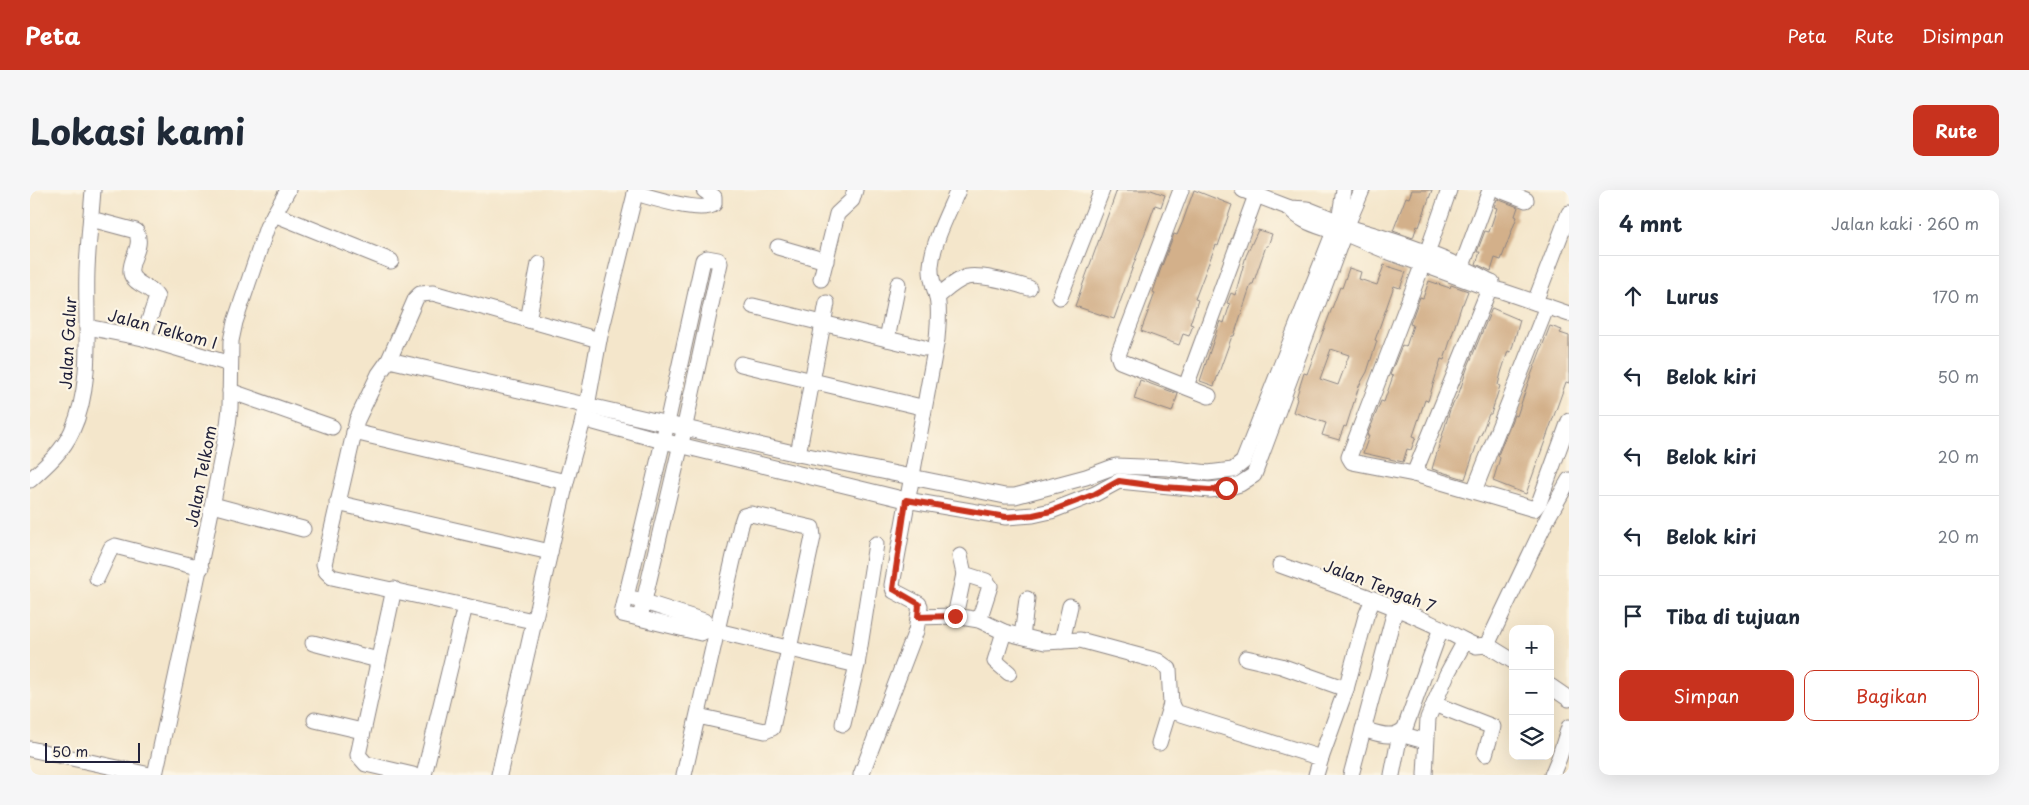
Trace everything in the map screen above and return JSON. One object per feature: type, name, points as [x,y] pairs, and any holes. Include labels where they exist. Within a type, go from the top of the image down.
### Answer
[{"type":"street","name":"Jalan Galur","points":[[30,480],[49,463],[62,446],[71,432],[81,408],[85,380],[87,270],[93,190]]},
{"type":"street","name":"Jalan Telkom","points":[[155,775],[200,568],[228,425],[230,364],[234,322],[267,227],[288,190]]},
{"type":"street","points":[[499,775],[533,621],[566,482],[585,412],[599,340],[635,192],[690,206],[710,207],[714,204],[714,197],[704,190]]},
{"type":"street","points":[[821,279],[837,214],[852,200],[855,190]]},
{"type":"street","points":[[861,775],[916,631],[919,604],[894,591],[892,585],[910,477],[937,339],[937,297],[932,283],[931,266],[943,227],[958,190]]},
{"type":"street","points":[[1060,297],[1102,190]]},
{"type":"street","points":[[1181,190],[1118,355],[1120,360],[1209,396]]},
{"type":"street","points":[[389,360],[585,412],[663,441],[906,500],[1006,517],[1019,517],[1051,511],[1095,494],[1119,481],[1210,490],[1240,484],[1254,475],[1341,229],[1340,204],[1344,190]]},
{"type":"street","points":[[585,412],[667,423],[798,454],[1005,496],[1015,496],[1086,477],[1116,466],[1168,468],[1208,473],[1233,470],[1243,462],[1341,229],[1362,190]]},
{"type":"street","points":[[1449,190],[1425,259],[1349,457],[1352,462],[1414,474],[1531,509],[1536,508],[1569,421]]},
{"type":"street","points":[[1462,266],[1490,190]]},
{"type":"street","points":[[1500,190],[1526,200]]},
{"type":"street","points":[[1186,386],[1252,192],[1290,208],[1307,209],[1341,229],[1569,314]]},
{"type":"street","points":[[1474,491],[1541,304],[1569,213]]},
{"type":"street","points":[[274,214],[391,261]]},
{"type":"street","points":[[91,219],[136,231],[140,237],[131,272],[133,279],[154,291],[157,296],[143,338]]},
{"type":"street","points":[[778,247],[826,261]]},
{"type":"street","points":[[647,620],[644,602],[681,444],[720,263],[718,260],[705,258],[622,614],[701,633],[713,629]]},
{"type":"street","points":[[1425,259],[1462,266],[1494,287]]},
{"type":"street","points":[[528,320],[539,264]]},
{"type":"street","points":[[937,297],[959,281],[969,277],[1013,283],[1029,288]]},
{"type":"street","points":[[887,339],[898,284]]},
{"type":"street","points":[[1414,474],[1494,287]]},
{"type":"street","points":[[533,621],[332,577],[326,571],[324,564],[354,432],[366,399],[389,360],[416,298],[420,294],[433,293],[599,340]]},
{"type":"street","points":[[798,454],[827,304]]},
{"type":"street","points":[[753,306],[924,348]]},
{"type":"street","name":"Jalan Telkom I","points":[[87,327],[143,338],[230,364]]},
{"type":"street","points":[[741,364],[917,406]]},
{"type":"street","points":[[230,391],[332,427]]},
{"type":"street","points":[[354,432],[566,482]]},
{"type":"street","points":[[1116,466],[1119,481]]},
{"type":"street","points":[[1509,659],[1487,645],[1548,517],[1569,480]]},
{"type":"street","points":[[338,503],[550,552]]},
{"type":"street","points":[[213,505],[303,529]]},
{"type":"street","points":[[684,775],[698,716],[713,629],[744,516],[751,514],[812,528],[813,537],[771,729],[765,731],[698,716]]},
{"type":"street","points":[[843,724],[856,665],[876,544]]},
{"type":"street","points":[[97,578],[111,548],[115,546],[200,568]]},
{"type":"street","points":[[955,616],[964,574],[960,556]]},
{"type":"street","name":"Jalan Tengah 7","points":[[1280,565],[1396,607],[1476,646],[1487,645]]},
{"type":"street","points":[[964,574],[986,581],[990,586],[979,620]]},
{"type":"street","points":[[394,590],[358,755],[360,760],[366,764],[412,775]]},
{"type":"street","points":[[626,597],[704,621],[713,629],[856,665]]},
{"type":"street","points":[[1022,636],[1027,599]]},
{"type":"street","points":[[1316,775],[1346,689],[1373,599]]},
{"type":"street","points":[[424,775],[465,606]]},
{"type":"street","points":[[1062,641],[1070,606]]},
{"type":"street","points":[[647,620],[659,607]]},
{"type":"street","points":[[1351,775],[1396,607]]},
{"type":"street","points":[[918,617],[955,616],[979,620],[1004,632],[1045,642],[1080,640],[1158,661],[1169,669],[1171,704],[1158,743]]},
{"type":"street","points":[[1392,775],[1400,734],[1405,728],[1441,628]]},
{"type":"street","points":[[1004,632],[995,661],[1009,673]]},
{"type":"street","points":[[1425,775],[1425,741],[1428,718],[1464,641]]},
{"type":"street","points":[[313,643],[378,660]]},
{"type":"street","points":[[1246,658],[1281,666],[1346,689]]},
{"type":"street","points":[[1554,689],[1569,699]]},
{"type":"street","points":[[1171,704],[1175,712],[1321,758]]},
{"type":"street","points":[[1434,704],[1493,726],[1485,754]]},
{"type":"street","points":[[316,720],[362,731]]},
{"type":"street","points":[[1552,775],[1569,727]]},
{"type":"street","points":[[1363,729],[1394,736],[1400,734],[1425,741]]},
{"type":"street","points":[[30,749],[150,775]]},
{"type":"building","points":[[1117,190],[1151,190],[1165,195],[1161,207],[1155,205],[1114,319],[1075,306]]},
{"type":"building","points":[[1194,190],[1232,205],[1218,246],[1216,245],[1195,299],[1198,300],[1190,324],[1193,325],[1189,336],[1183,334],[1179,345],[1141,331],[1155,293],[1153,292],[1160,271],[1174,234],[1177,235],[1183,221]]},
{"type":"building","points":[[1412,190],[1432,190],[1419,227],[1417,226],[1413,238],[1393,231],[1406,197],[1409,198]]},
{"type":"building","points":[[1497,199],[1518,207],[1515,216],[1517,217],[1501,260],[1495,258],[1491,271],[1476,264],[1480,252],[1477,252],[1485,231],[1489,232],[1497,208],[1494,207]]},
{"type":"building","points":[[1258,230],[1272,234],[1253,284],[1251,284],[1234,336],[1232,336],[1214,386],[1200,381],[1220,321],[1224,323],[1230,304],[1227,303],[1231,293],[1235,295],[1246,256]]},
{"type":"building","points":[[1384,265],[1406,272],[1400,288],[1394,286],[1375,340],[1377,341],[1367,372],[1359,386],[1346,427],[1344,426],[1339,440],[1322,435],[1326,423],[1293,412],[1304,373],[1307,374],[1349,268],[1361,272],[1359,279],[1377,285]],"holes":[[[1331,349],[1349,355],[1338,385],[1320,379]]]},
{"type":"building","points":[[1429,281],[1450,288],[1451,285],[1468,291],[1444,360],[1441,359],[1428,401],[1425,400],[1413,436],[1416,437],[1411,450],[1407,449],[1403,462],[1363,453],[1369,436],[1367,436],[1381,401],[1384,402],[1393,376],[1390,375],[1402,345],[1406,347],[1413,325],[1410,324],[1420,297],[1423,298]]},
{"type":"building","points":[[1492,308],[1520,320],[1511,352],[1508,351],[1501,373],[1498,385],[1500,386],[1491,414],[1489,414],[1480,435],[1465,479],[1432,469],[1450,410],[1459,393]]},
{"type":"building","points":[[1550,326],[1562,330],[1560,333],[1569,336],[1569,383],[1566,382],[1526,494],[1493,481],[1500,458],[1498,455],[1514,415],[1517,416]]},
{"type":"building","points":[[1140,380],[1178,394],[1172,412],[1134,399]]},
{"type":"route","points":[[955,616],[918,617],[919,604],[893,589],[892,585],[906,500],[1006,517],[1019,517],[1051,511],[1095,494],[1119,481],[1163,487],[1210,490],[1226,488]]}]
